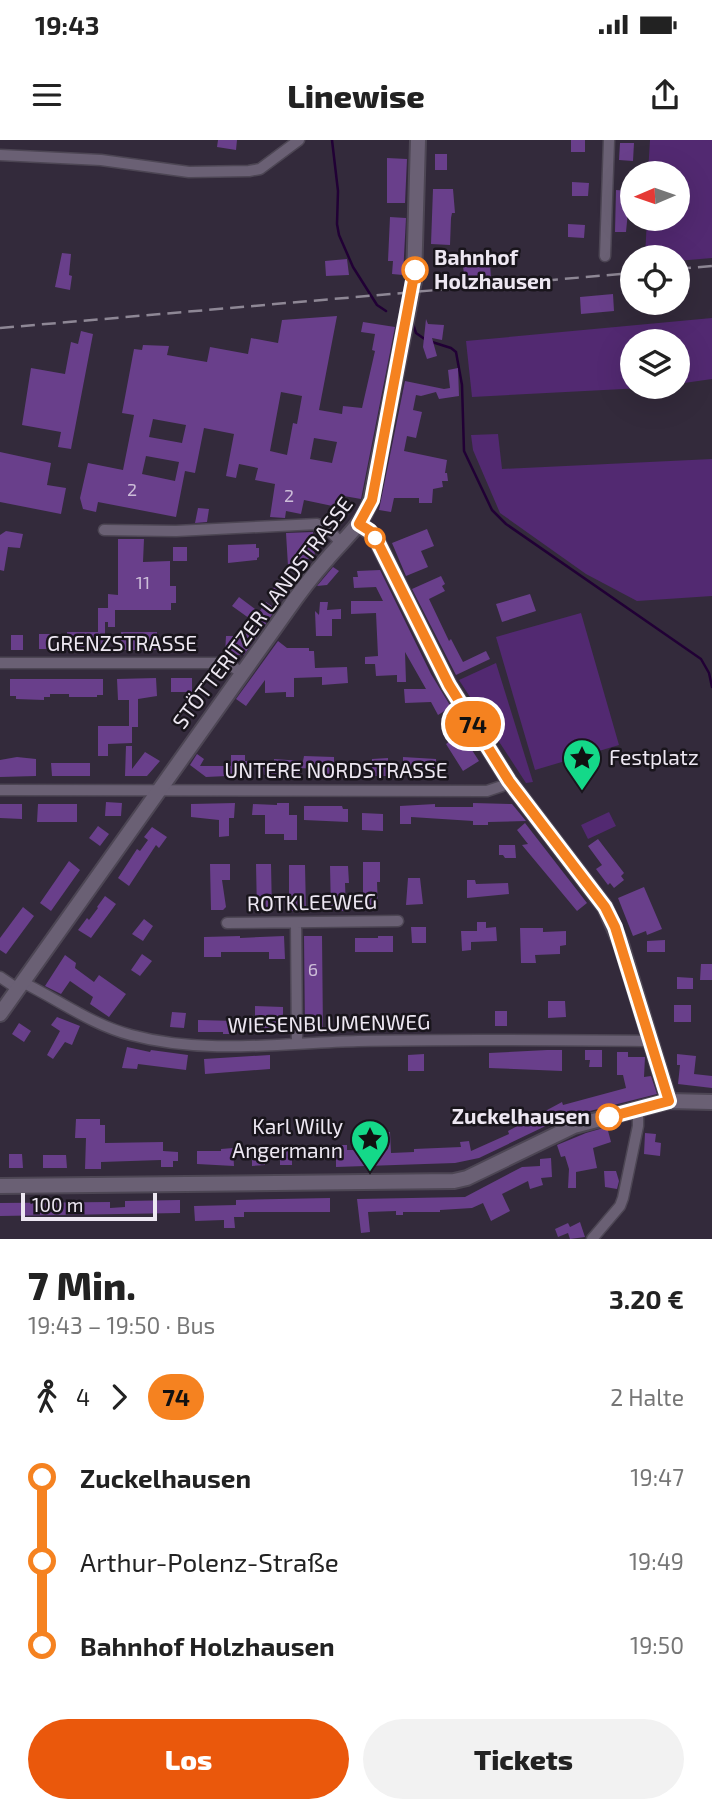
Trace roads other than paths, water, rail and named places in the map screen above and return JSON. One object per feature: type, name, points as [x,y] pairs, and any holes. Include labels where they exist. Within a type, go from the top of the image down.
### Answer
[{"type":"street","points":[[0,155],[101,160],[189,172],[249,171],[260,169],[299,140]]},
{"type":"street","name":"STÖTTERITZER LANDSTRASSE","points":[[0,1014],[242,672],[311,577],[359,524],[372,500],[414,281],[418,140]]},
{"type":"street","points":[[605,256],[609,140]]},
{"type":"street","points":[[104,530],[176,531],[317,523],[341,543]]},
{"type":"street","points":[[359,524],[370,531],[377,541],[449,685],[509,781],[605,907],[621,944],[669,1101]]},
{"type":"street","name":"GRENZSTRASSE","points":[[0,663],[225,663],[242,672]]},
{"type":"street","name":"UNTERE NORDSTRASSE","points":[[0,790],[487,791],[509,781]]},
{"type":"street","name":"ROTKLEEWEG","points":[[227,923],[398,921]]},
{"type":"street","points":[[296,923],[297,1043]]},
{"type":"street","name":"WIESENBLUMENWEG","points":[[0,977],[101,1025],[156,1041],[233,1046],[394,1040],[650,1041]]},
{"type":"street","points":[[0,1186],[454,1181],[467,1178],[574,1126],[669,1101],[712,1102]]},
{"type":"street","points":[[592,1239],[620,1206],[623,1198],[638,1126],[638,1110]]},
{"type":"waterway","points":[[332,140],[338,191],[339,235],[353,267],[377,305],[386,311]]},
{"type":"waterway","points":[[412,321],[416,333],[426,340]]},
{"type":"waterway","points":[[432,342],[456,352],[462,385],[464,451],[492,510],[506,524],[701,659],[709,673],[712,687]]},
{"type":"railway","points":[[690,268],[712,266]]},
{"type":"railway","points":[[0,328],[620,274]]},
{"type":"place","name":"Bahnhof Holzhausen","points":[[415,270]]},
{"type":"place","name":"Festplatz","points":[[582,792]]},
{"type":"place","name":"Zuckelhausen","points":[[609,1117]]},
{"type":"place","name":"Karl Willy Angermann","points":[[370,1173]]}]
